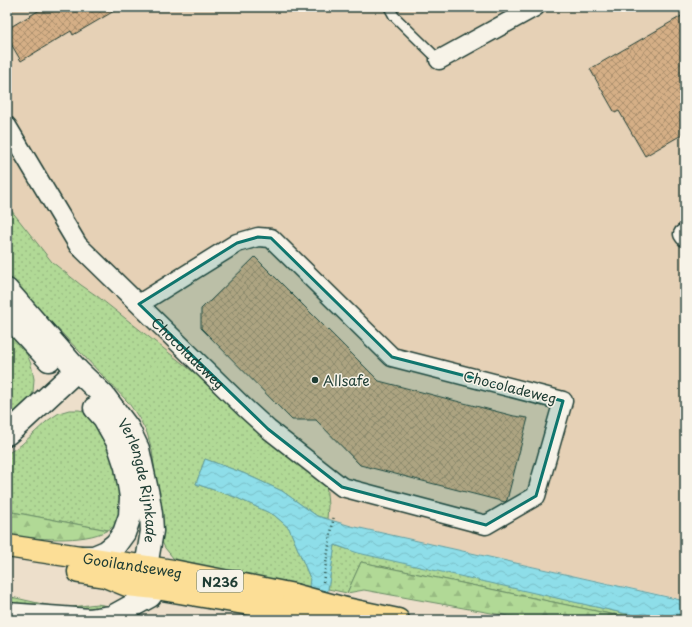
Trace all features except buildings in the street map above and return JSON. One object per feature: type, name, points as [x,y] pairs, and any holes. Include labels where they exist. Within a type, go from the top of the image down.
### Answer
[{"type":"main road","name":"Gooilandseweg","points":[[7,546],[173,571],[344,615],[398,620]]},
{"type":"main road","name":"Gooilandseweg","points":[[7,561],[105,576],[127,585],[293,603]]},
{"type":"street","points":[[439,60],[535,7]]},
{"type":"street","name":"Chocoladeweg","points":[[7,126],[78,245],[268,429],[342,487],[486,525],[536,496],[563,401],[392,357],[271,238],[258,237],[237,243],[139,304]]},
{"type":"street","points":[[685,233],[683,234],[685,238]]},
{"type":"street","name":"Verlengde Rijnkade","points":[[7,290],[104,418],[118,443],[126,467],[131,497],[130,516],[124,533],[116,544],[106,552],[94,557],[81,557]]},
{"type":"street","name":"Verlengde Rijnkade","points":[[7,313],[14,322],[72,374],[104,396],[128,428],[138,449],[151,514],[152,531],[146,568]]},
{"type":"street","points":[[7,434],[72,374]]},
{"type":"street","points":[[105,576],[119,577],[133,574],[146,568]]},
{"type":"street","points":[[7,614],[90,620],[112,617],[150,596],[156,588]]},
{"type":"lane","points":[[389,7],[394,16],[439,60]]},
{"type":"path","points":[[323,582],[334,515]]},
{"type":"highlighted area","points":[[258,237],[271,238],[392,357],[563,401],[536,496],[486,525],[342,487],[268,429],[139,304],[237,243]]},
{"type":"shaded area","points":[[7,7],[685,7],[685,600],[351,526],[327,519],[328,506],[301,457],[52,262],[7,205]]},
{"type":"green space","points":[[7,205],[52,262],[301,457],[326,481],[328,506],[327,519],[317,516],[282,491],[243,473],[205,459],[196,484],[235,497],[274,515],[289,528],[310,578],[310,587],[198,570],[178,564],[165,548],[157,532],[155,472],[152,450],[147,433],[128,402],[7,276]]},
{"type":"green space","points":[[7,329],[26,352],[31,364],[34,379],[31,397],[23,408],[7,421]]},
{"type":"green space","points":[[69,410],[79,410],[92,413],[115,452],[123,502],[116,525],[108,530],[7,511],[7,454],[21,445],[47,421],[59,413]]},
{"type":"green space","points":[[7,511],[108,530],[86,537],[72,539],[45,539],[7,536]]},
{"type":"green space","points":[[335,545],[658,620],[639,620],[361,562],[347,593],[328,589]]},
{"type":"green space","points":[[361,562],[639,620],[530,620],[364,590],[347,593]]},
{"type":"green space","points":[[7,596],[51,606],[72,607],[97,604],[109,606],[98,612],[7,608]]},
{"type":"water","points":[[205,459],[243,473],[282,491],[317,516],[351,526],[685,601],[685,620],[658,620],[627,614],[358,553],[335,545],[324,620],[305,620],[310,578],[289,528],[274,515],[235,497],[196,484]]},
{"type":"place","name":"Allsafe","points":[[315,380]]}]
